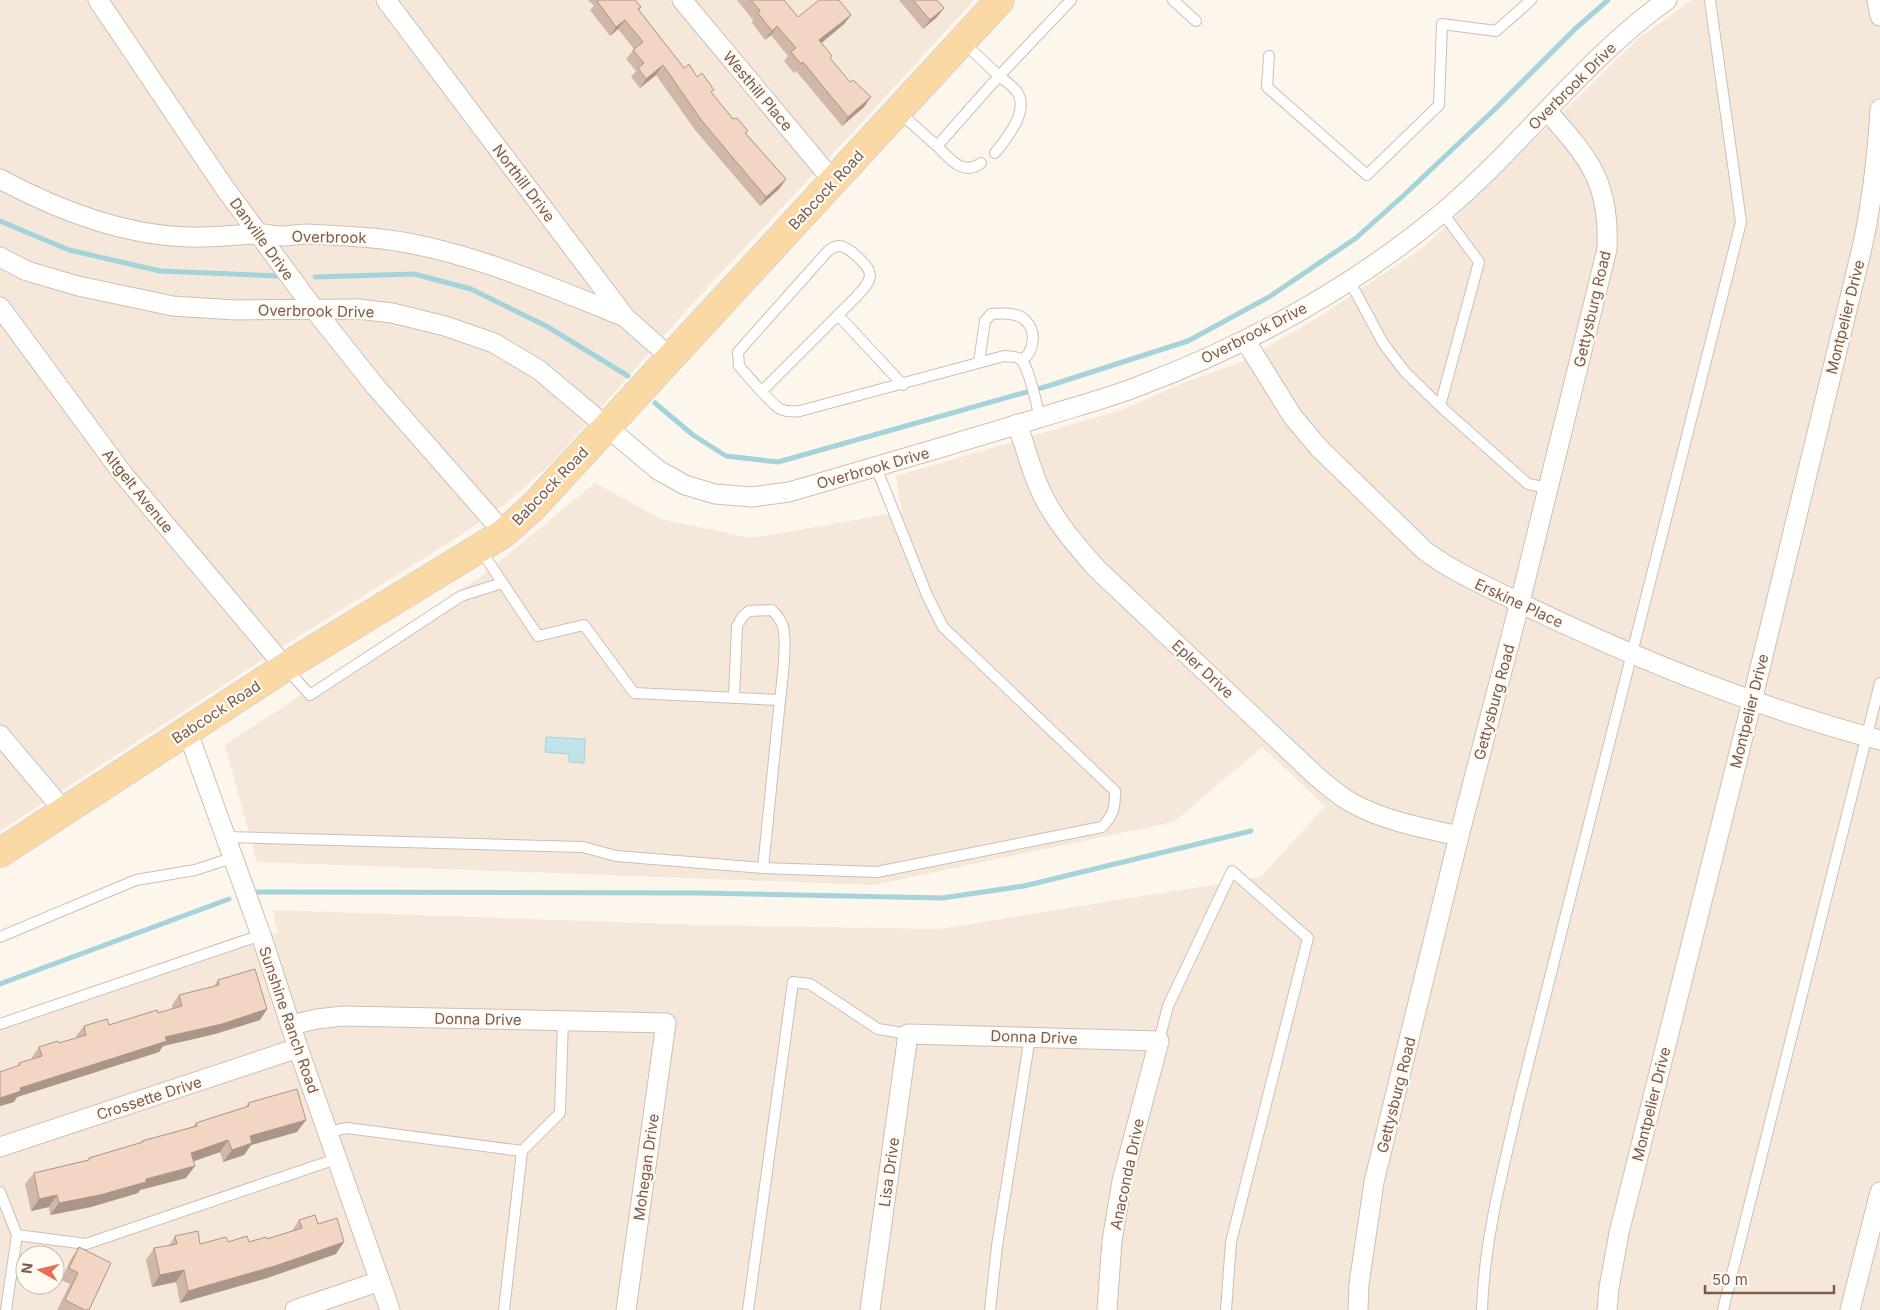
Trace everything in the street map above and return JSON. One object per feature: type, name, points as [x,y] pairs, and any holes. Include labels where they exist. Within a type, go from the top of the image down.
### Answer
[{"type":"main road","name":"Babcock Road","points":[[0,853],[187,730],[504,533],[534,507],[963,42],[999,0]]},
{"type":"street","name":"Danville Drive","points":[[98,0],[218,179],[314,309],[375,386],[504,533]]},
{"type":"street","name":"Northill Drive","points":[[386,0],[625,317],[671,358]]},
{"type":"street","name":"Westhill Place","points":[[682,0],[834,182]]},
{"type":"street","name":"Overbrook Drive","points":[[0,257],[27,271],[78,286],[173,306],[235,310],[358,309],[392,313],[445,326],[494,343],[539,370],[658,470],[685,485],[715,494],[752,497],[770,496],[876,467],[1017,424],[1038,409],[1138,387],[1245,340],[1312,304],[1375,264],[1442,212],[1494,165],[1606,50],[1643,17],[1667,0]]},
{"type":"street","points":[[1878,0],[1880,16]]},
{"type":"street","name":"Montpelier Drive","points":[[1607,1310],[1619,1233],[1752,701],[1867,226],[1877,161],[1880,109]]},
{"type":"street","name":"Gettysburg Road","points":[[1358,1310],[1359,1284],[1374,1182],[1607,249],[1608,226],[1604,197],[1594,170],[1578,146],[1547,111]]},
{"type":"street","name":"Overbrook","points":[[0,179],[26,193],[89,217],[135,229],[186,237],[258,234],[373,238],[429,248],[484,264],[625,317]]},
{"type":"street","name":"Altgelt Avenue","points":[[0,307],[123,474],[285,668]]},
{"type":"street","name":"Erskine Place","points":[[1245,340],[1293,417],[1314,442],[1424,550],[1462,575],[1554,620],[1698,682],[1824,725],[1873,738]]},
{"type":"street","name":"Epler Drive","points":[[1017,424],[1039,488],[1075,544],[1097,569],[1315,775],[1340,795],[1373,812],[1399,822],[1459,836]]},
{"type":"street","name":"Sunshine Ranch Road","points":[[187,730],[261,935],[336,1159],[390,1310]]},
{"type":"street","points":[[0,735],[65,812]]},
{"type":"street","name":"Donna Drive","points":[[291,1025],[343,1016],[666,1023]]},
{"type":"street","name":"Mohegan Drive","points":[[626,1310],[666,1023]]},
{"type":"street","name":"Donna Drive","points":[[908,1034],[1159,1041]]},
{"type":"street","name":"Lisa Drive","points":[[870,1310],[908,1034]]},
{"type":"street","name":"Anaconda Drive","points":[[1107,1310],[1112,1241],[1122,1181],[1159,1041]]},
{"type":"street","name":"Crossette Drive","points":[[0,1147],[298,1048]]},
{"type":"street","points":[[1850,1310],[1880,1192]]},
{"type":"street","points":[[295,1310],[380,1281]]},
{"type":"lane","points":[[937,146],[999,76],[1071,0]]},
{"type":"lane","points":[[1173,0],[1196,21]]},
{"type":"lane","points":[[1269,56],[1267,87],[1367,174],[1440,105],[1442,24],[1496,31],[1531,0]]},
{"type":"lane","points":[[1482,1310],[1491,1232],[1520,1096],[1741,222],[1710,0]]},
{"type":"lane","points":[[963,42],[1018,93],[1020,105],[1014,130],[995,153]]},
{"type":"lane","points":[[898,112],[949,158],[965,168],[973,168],[981,163]]},
{"type":"lane","points":[[1440,406],[1479,262],[1442,212]]},
{"type":"lane","points":[[762,391],[857,296],[869,280],[870,274],[866,265],[840,246],[828,251],[738,352],[738,366],[762,391],[779,408],[788,412],[800,412],[1004,356],[1018,357],[1024,364],[1038,409]]},
{"type":"lane","points":[[1349,280],[1383,343],[1405,372],[1440,406],[1528,484],[1548,488]]},
{"type":"lane","points":[[979,362],[985,321],[991,314],[1002,313],[1016,315],[1026,321],[1032,330],[1033,343],[1024,364]]},
{"type":"lane","points":[[838,315],[903,385]]},
{"type":"lane","points":[[226,837],[583,846],[616,856],[763,868],[877,872],[1102,827],[1111,817],[1115,804],[1115,791],[943,627],[927,595],[876,467]]},
{"type":"lane","points":[[479,548],[538,636],[584,624],[634,692],[780,700]]},
{"type":"lane","points":[[285,668],[310,695],[461,596],[502,582]]},
{"type":"lane","points":[[734,698],[737,626],[743,616],[749,611],[772,610],[778,616],[784,628],[783,674],[763,868]]},
{"type":"lane","points":[[1723,1310],[1873,738],[1880,683]]},
{"type":"lane","points":[[0,937],[136,880],[195,870],[232,858]]},
{"type":"lane","points":[[1159,1041],[1168,1006],[1232,871],[1308,938],[1231,1242],[1226,1310]]},
{"type":"lane","points":[[0,1024],[261,935]]},
{"type":"lane","points":[[748,1310],[793,982],[810,984],[878,1029],[908,1034]]},
{"type":"lane","points":[[504,1310],[522,1152],[560,1113],[563,1020]]},
{"type":"lane","points":[[990,1310],[997,1246],[1030,1037]]},
{"type":"lane","points":[[327,1132],[347,1128],[522,1152]]},
{"type":"lane","points":[[17,1235],[86,1244],[336,1159]]},
{"type":"lane","points":[[0,1192],[17,1235],[6,1310]]},
{"type":"shaded area","points":[[0,0],[974,0],[692,304],[553,462],[509,501],[458,537],[299,636],[0,831]]},
{"type":"shaded area","points":[[1692,0],[1880,0],[1880,1310],[0,1310],[0,1029],[243,946],[278,932],[272,910],[700,925],[938,929],[1261,877],[1325,806],[1262,747],[1174,822],[873,885],[257,862],[225,745],[482,576],[595,483],[661,519],[751,538],[902,512],[896,476],[1124,409],[1188,381],[1239,363],[1314,320],[1423,248],[1639,38]]},
{"type":"water","points":[[546,737],[585,739],[584,763],[569,762],[569,754],[545,752]]},
{"type":"building","points":[[635,0],[641,7],[638,9],[684,68],[689,64],[697,77],[702,73],[714,90],[711,92],[733,119],[737,118],[748,131],[745,133],[786,179],[766,197],[702,121],[663,65],[646,79],[638,68],[644,63],[633,50],[643,42],[625,20],[616,27],[597,1]]},
{"type":"building","points":[[751,0],[784,0],[798,17],[819,0],[839,0],[851,15],[819,40],[832,56],[830,58],[850,82],[853,80],[871,97],[848,117],[803,62],[801,64],[791,52],[796,48],[777,26],[772,31]]},
{"type":"building","points":[[913,0],[937,0],[944,8],[930,20]]},
{"type":"building","points":[[255,969],[267,1009],[222,1024],[165,1037],[167,1041],[20,1088],[21,1091],[0,1098],[0,1072],[20,1065],[19,1063],[42,1056],[39,1047],[86,1035],[84,1026],[107,1019],[109,1025],[157,1010],[158,1013],[182,1006],[179,995],[219,985],[218,980]]},
{"type":"building","points":[[297,1089],[306,1120],[250,1136],[252,1143],[232,1150],[228,1140],[191,1153],[195,1166],[146,1179],[146,1182],[100,1195],[59,1203],[57,1195],[39,1199],[34,1173],[89,1160],[89,1158],[142,1141],[197,1126],[196,1123],[249,1106],[248,1103]]},
{"type":"building","points":[[315,1215],[318,1224],[337,1218],[344,1242],[275,1266],[188,1291],[184,1270],[160,1275],[154,1248],[177,1244],[175,1236],[198,1231],[200,1244],[226,1237],[228,1242],[247,1236],[249,1242],[266,1237],[267,1239],[302,1228],[299,1220]]},
{"type":"building","points":[[79,1247],[111,1263],[89,1310],[85,1310],[65,1300],[78,1273],[69,1268]]},
{"type":"waterway","points":[[655,403],[693,435],[726,456],[778,462],[1048,386],[1188,341],[1269,297],[1356,238],[1403,196],[1494,110],[1575,29],[1608,0]]},
{"type":"waterway","points":[[0,221],[69,250],[160,271],[277,276]]},
{"type":"waterway","points":[[315,277],[414,274],[471,289],[548,327],[628,376]]},
{"type":"waterway","points":[[258,892],[700,893],[942,898],[1024,886],[1251,831]]},
{"type":"waterway","points":[[0,984],[229,899]]}]
